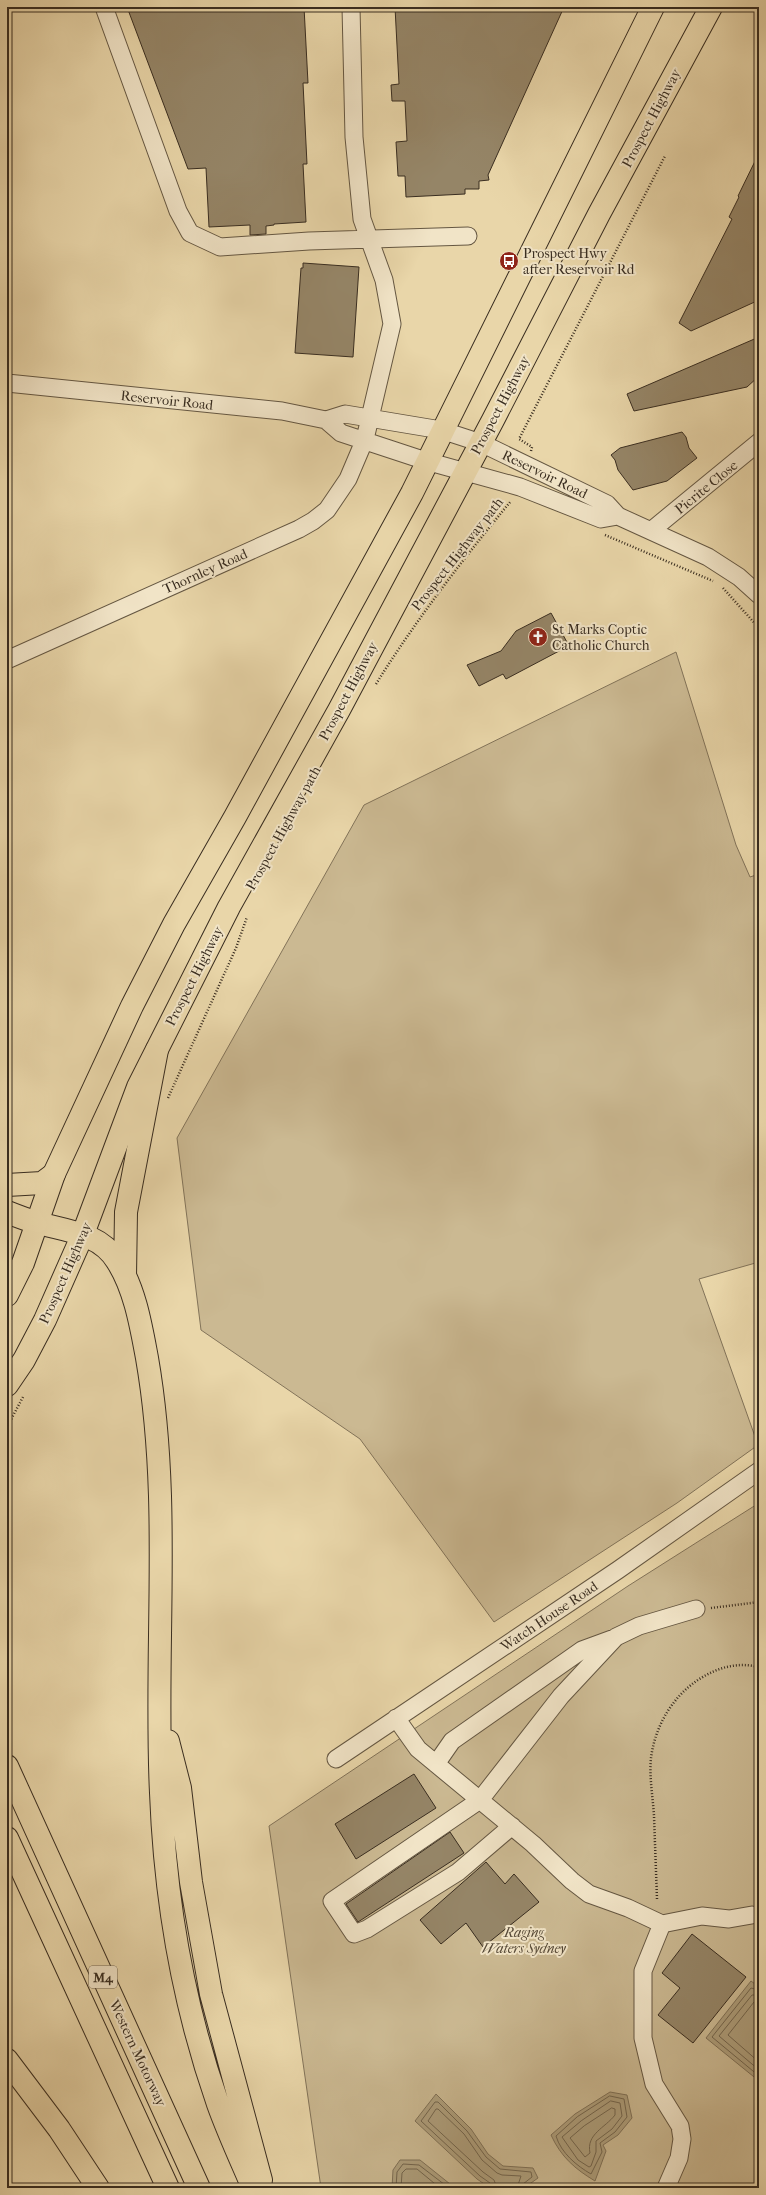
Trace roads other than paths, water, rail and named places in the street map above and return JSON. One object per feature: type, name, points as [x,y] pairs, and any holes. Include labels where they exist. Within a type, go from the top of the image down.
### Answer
[{"type":"main road","points":[[7,1296],[23,1263],[36,1222],[54,1174],[132,1006],[174,924],[235,816],[408,500],[426,460],[653,7]]},
{"type":"main road","name":"Prospect Highway","points":[[7,1385],[24,1360],[45,1320],[83,1234],[138,1087],[229,907],[339,710],[466,472],[599,214],[711,7]]},
{"type":"main road","points":[[125,1277],[126,1212],[157,1050]]},
{"type":"main road","points":[[7,1185],[42,1183],[54,1174]]},
{"type":"main road","points":[[7,1212],[36,1222],[83,1234],[98,1241],[109,1250],[117,1260],[125,1277],[141,1326],[154,1395],[160,1458],[159,1709],[164,1848],[175,1937],[190,2008],[207,2071],[230,2135],[253,2188]]},
{"type":"main road","points":[[159,1709],[180,1788],[191,1882],[211,1994],[263,2188]]},
{"type":"main road","name":"Western Motorway","points":[[7,1766],[199,2188]]},
{"type":"main road","name":"Western Motorway","points":[[7,1838],[168,2188]]},
{"type":"main road","points":[[7,2060],[59,2129],[98,2188]]},
{"type":"street","points":[[104,7],[178,211],[190,233],[220,247],[369,239],[468,236]]},
{"type":"street","name":"Thornley Road","points":[[7,660],[284,536],[313,521],[327,510],[339,495],[348,479],[365,440],[392,324],[384,280],[362,219],[354,137],[351,7]]},
{"type":"street","name":"Reservoir Road","points":[[7,383],[282,411],[326,420],[345,414],[442,430],[481,443],[607,504],[618,516],[652,530],[708,557],[739,577],[759,595]]},
{"type":"street","name":"Reservoir Road","points":[[326,420],[341,433],[426,460],[520,487],[601,519],[618,516]]},
{"type":"street","name":"Picrite Close","points":[[652,530],[759,442]]},
{"type":"street","name":"Watch House Road","points":[[336,1759],[618,1570],[759,1471]]},
{"type":"street","points":[[436,1764],[452,1741],[582,1650],[616,1637],[639,1626],[696,1609]]},
{"type":"street","points":[[512,1826],[458,1872],[367,1929],[354,1934],[332,1901],[480,1800],[561,1696],[616,1637]]},
{"type":"street","points":[[396,1718],[418,1749],[512,1826],[572,1881],[589,1894],[628,1908],[662,1924],[702,1916],[729,1919],[752,1915]]},
{"type":"street","points":[[662,1924],[643,1971],[643,2038],[654,2084],[680,2126],[682,2139],[679,2158],[666,2188]]},
{"type":"water","points":[[751,1981],[759,1987],[759,2081],[706,2038]]},
{"type":"water","points":[[610,2092],[627,2095],[632,2118],[618,2135],[603,2145],[606,2151],[595,2181],[569,2162],[559,2150],[551,2135],[575,2114]]},
{"type":"water","points":[[436,2094],[471,2129],[488,2154],[503,2166],[533,2168],[538,2178],[524,2188],[490,2188],[477,2179],[415,2121]]},
{"type":"water","points":[[400,2160],[420,2160],[455,2188],[392,2188],[393,2170]]},
{"type":"place","name":"Prospect Hwy after Reservoir Rd","points":[[509,261]]},
{"type":"place","name":"St Marks Coptic Catholic Church","points":[[538,637]]},
{"type":"park label","name":"Raging Waters Sydney","points":[[524,1940]]}]
